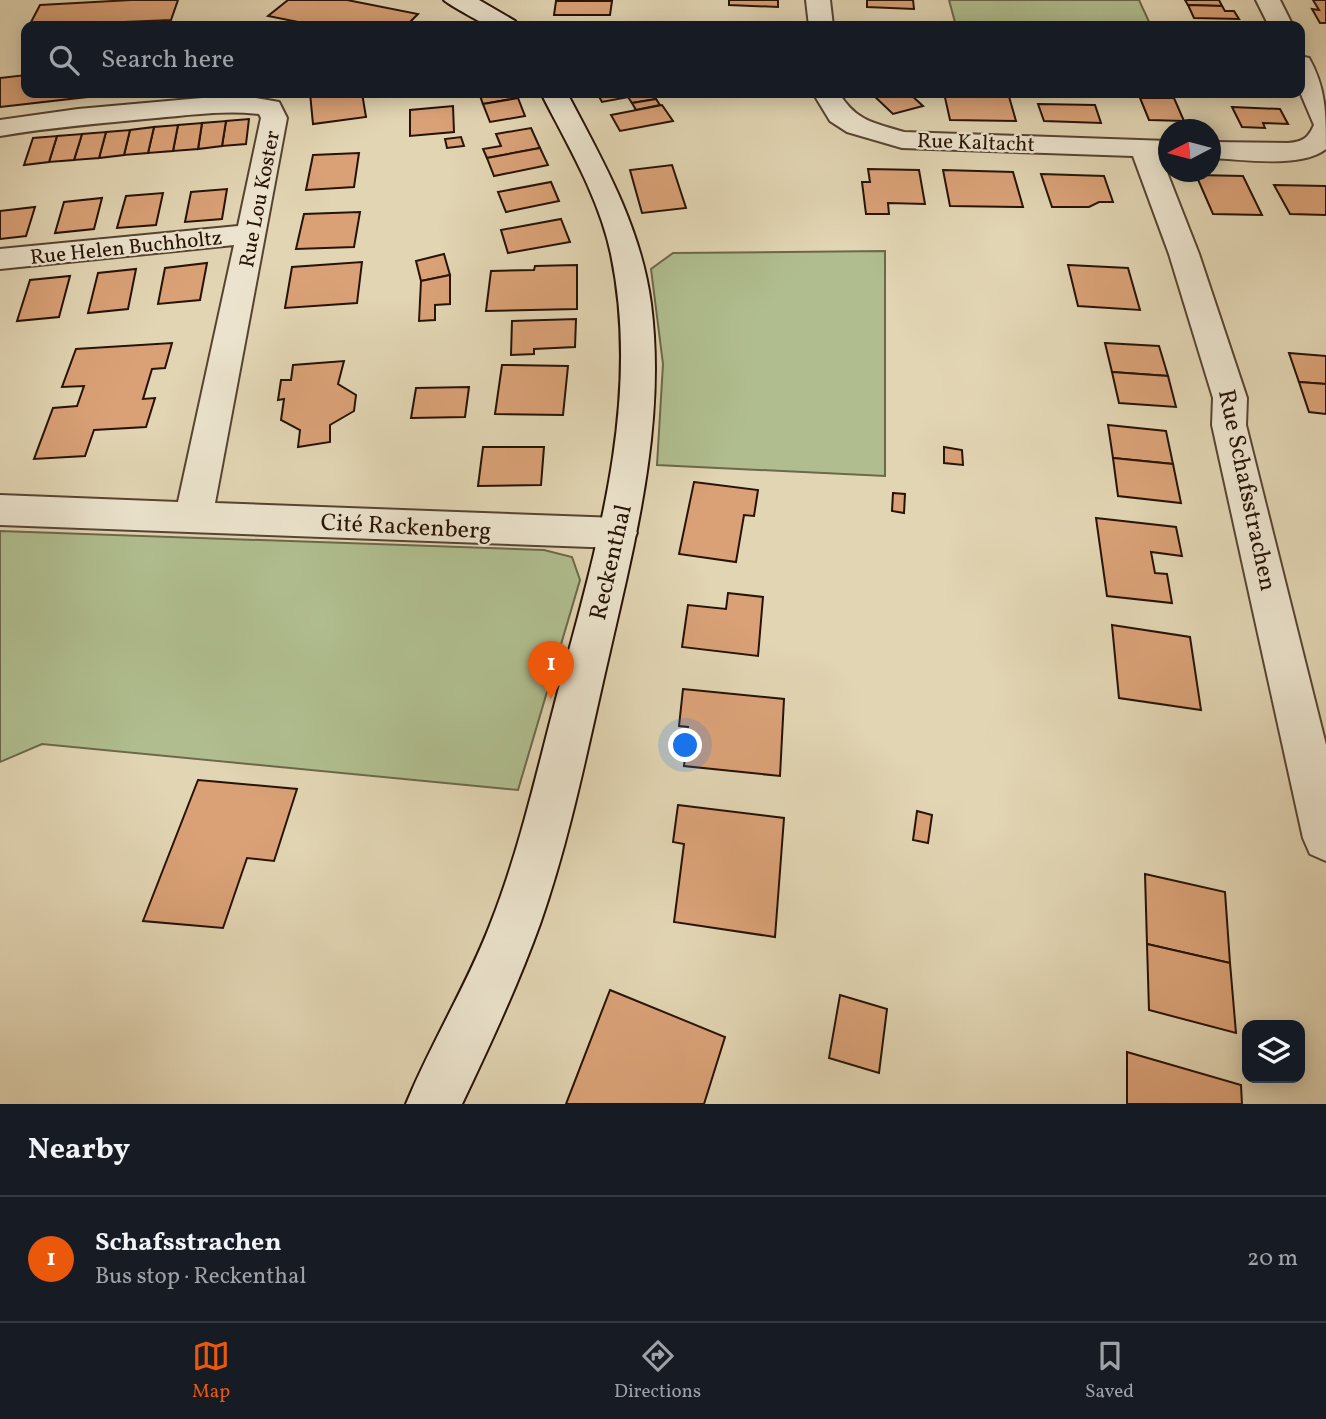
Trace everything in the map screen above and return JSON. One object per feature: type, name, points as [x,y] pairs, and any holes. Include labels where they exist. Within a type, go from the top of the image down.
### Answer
[{"type":"street","points":[[456,0],[471,5],[498,21]]},
{"type":"street","points":[[818,0],[820,21]]},
{"type":"street","points":[[1268,0],[1278,21]]},
{"type":"street","points":[[1221,150],[1280,151],[1310,148],[1324,135],[1326,125],[1305,75]]},
{"type":"street","name":"Reckenthal","points":[[433,1104],[468,1036],[516,923],[555,792],[618,533],[634,441],[636,322],[626,252],[597,177],[557,98]]},
{"type":"street","name":"Rue Kaltacht","points":[[829,98],[839,115],[856,126],[902,140],[1156,149]]},
{"type":"street","name":"Rue Lou Koster","points":[[0,128],[64,118],[200,106],[250,104],[270,108],[274,129],[194,516]]},
{"type":"street","name":"Rue Schafsstrachen","points":[[1156,149],[1184,254],[1230,398],[1229,425],[1326,838]]},
{"type":"street","name":"Rue Helen Buchholtz","points":[[0,259],[252,234]]},
{"type":"street","name":"Cité Rackenberg","points":[[0,510],[618,533]]},
{"type":"green space","points":[[949,0],[1139,0],[1149,21],[955,21]]},
{"type":"green space","points":[[885,251],[885,476],[657,465],[663,364],[651,269],[673,253]]},
{"type":"green space","points":[[0,531],[544,550],[572,557],[580,580],[518,790],[42,744],[0,762]]},
{"type":"building","points":[[178,0],[171,20],[147,21],[32,21],[40,5]]},
{"type":"building","points":[[288,0],[347,0],[418,14],[411,21],[293,21],[268,16]]},
{"type":"building","points":[[729,0],[778,0],[778,7],[729,5]]},
{"type":"building","points":[[867,0],[913,0],[914,9],[867,7]]},
{"type":"building","points":[[1185,0],[1219,0],[1222,6],[1188,5]]},
{"type":"building","points":[[1313,0],[1326,0],[1326,23],[1320,23],[1312,9],[1319,10]]},
{"type":"building","points":[[556,1],[612,1],[610,15],[554,15]]},
{"type":"building","points":[[1188,5],[1222,6],[1225,11],[1234,11],[1239,19],[1194,18]]},
{"type":"building","points":[[21,76],[21,98],[78,98],[0,107],[0,78]]},
{"type":"building","points":[[310,98],[363,98],[366,117],[313,124]]},
{"type":"building","points":[[481,98],[518,98],[483,104]]},
{"type":"building","points":[[518,98],[525,116],[490,122],[483,104]]},
{"type":"building","points":[[600,98],[623,98],[602,102]]},
{"type":"building","points":[[629,98],[656,99],[632,103]]},
{"type":"building","points":[[876,98],[914,98],[923,106],[893,114]]},
{"type":"building","points":[[945,98],[1009,98],[1016,121],[950,120]]},
{"type":"building","points":[[1140,98],[1174,98],[1183,119],[1158,119],[1149,120]]},
{"type":"building","points":[[656,99],[660,105],[636,110],[632,103]]},
{"type":"building","points":[[1038,104],[1095,105],[1101,123],[1044,121]]},
{"type":"building","points":[[662,105],[673,121],[620,131],[611,115]]},
{"type":"building","points":[[453,106],[454,132],[410,136],[410,110]]},
{"type":"building","points":[[1232,107],[1280,109],[1288,124],[1263,123],[1265,128],[1242,127]]},
{"type":"building","points":[[249,119],[246,144],[222,146],[226,121]]},
{"type":"building","points":[[226,121],[222,146],[198,149],[202,123]]},
{"type":"building","points":[[202,123],[198,149],[173,151],[178,125]]},
{"type":"building","points":[[178,125],[173,151],[148,153],[154,127]]},
{"type":"building","points":[[154,127],[148,153],[124,155],[130,130]]},
{"type":"building","points":[[531,128],[540,148],[487,158],[483,149],[501,146],[496,134]]},
{"type":"building","points":[[130,130],[124,155],[99,158],[106,132]]},
{"type":"building","points":[[106,132],[99,158],[74,160],[82,134]]},
{"type":"building","points":[[82,134],[74,160],[49,162],[57,136]]},
{"type":"building","points":[[57,136],[49,162],[24,165],[33,138]]},
{"type":"building","points":[[461,137],[464,146],[447,148],[445,139]]},
{"type":"building","points":[[540,148],[548,165],[494,176],[487,158]]},
{"type":"building","points":[[359,153],[354,187],[306,190],[313,155]]},
{"type":"building","points":[[672,165],[686,208],[642,213],[630,170]]},
{"type":"building","points":[[868,169],[919,170],[925,204],[888,203],[889,214],[866,214],[862,182],[870,182]]},
{"type":"building","points":[[943,170],[1013,172],[1023,207],[950,206]]},
{"type":"building","points":[[1041,174],[1104,176],[1113,202],[1099,202],[1089,207],[1052,207]]},
{"type":"building","points":[[1221,176],[1243,176],[1262,215],[1213,214],[1199,182],[1221,182]]},
{"type":"building","points":[[551,182],[559,201],[506,212],[498,192]]},
{"type":"building","points":[[1274,185],[1326,186],[1326,215],[1290,214]]},
{"type":"building","points":[[227,189],[222,219],[185,222],[191,192]]},
{"type":"building","points":[[163,193],[156,225],[117,228],[126,196]]},
{"type":"building","points":[[102,198],[94,229],[55,233],[64,202]]},
{"type":"building","points":[[35,207],[26,236],[0,239],[0,211]]},
{"type":"building","points":[[360,212],[354,247],[296,249],[304,214]]},
{"type":"building","points":[[561,219],[570,242],[508,253],[501,230]]},
{"type":"building","points":[[444,254],[450,275],[421,281],[416,261]]},
{"type":"building","points":[[362,262],[357,303],[285,308],[292,267]]},
{"type":"building","points":[[207,263],[200,300],[158,304],[165,268]]},
{"type":"building","points":[[577,265],[577,309],[486,311],[491,271]]},
{"type":"building","points":[[1068,265],[1128,268],[1140,310],[1078,306]]},
{"type":"building","points":[[136,269],[128,309],[88,313],[98,273]]},
{"type":"building","points":[[450,275],[450,304],[435,305],[435,320],[419,321],[421,281]]},
{"type":"building","points":[[70,276],[59,317],[17,321],[30,280]]},
{"type":"building","points":[[576,319],[575,347],[534,349],[534,354],[511,355],[512,321]]},
{"type":"building","points":[[172,343],[165,368],[152,369],[143,399],[155,398],[146,427],[94,430],[85,456],[34,459],[53,408],[77,406],[84,386],[62,387],[76,349]]},
{"type":"building","points":[[1105,343],[1159,346],[1168,376],[1112,372]]},
{"type":"building","points":[[1289,353],[1326,356],[1326,384],[1299,382]]},
{"type":"building","points":[[344,361],[338,384],[356,395],[354,411],[330,425],[330,442],[298,447],[300,430],[281,420],[284,399],[278,400],[281,380],[291,380],[293,365]]},
{"type":"building","points":[[502,365],[568,366],[563,415],[495,414]]},
{"type":"building","points":[[1112,372],[1168,376],[1176,407],[1119,403]]},
{"type":"building","points":[[1299,382],[1326,384],[1326,414],[1309,412]]},
{"type":"building","points":[[469,387],[465,417],[411,418],[416,388]]},
{"type":"building","points":[[1108,425],[1166,431],[1173,464],[1113,458]]},
{"type":"building","points":[[483,447],[544,447],[541,485],[478,486]]},
{"type":"building","points":[[944,447],[962,450],[963,465],[944,463]]},
{"type":"building","points":[[1113,458],[1173,464],[1181,503],[1118,496]]},
{"type":"building","points":[[694,482],[758,490],[754,516],[744,515],[736,562],[679,554]]},
{"type":"building","points":[[893,493],[905,494],[904,513],[892,511]]},
{"type":"building","points":[[1096,518],[1176,527],[1182,556],[1151,552],[1155,573],[1167,574],[1172,603],[1107,596]]},
{"type":"building","points":[[728,593],[763,597],[758,656],[682,647],[688,605],[726,609]]},
{"type":"building","points":[[1112,625],[1190,637],[1201,710],[1119,698]]},
{"type":"building","points":[[683,689],[784,699],[780,776],[684,766],[688,727],[679,726]]},
{"type":"building","points":[[198,780],[297,789],[274,861],[247,858],[223,928],[143,921]]},
{"type":"building","points":[[678,805],[784,818],[775,937],[674,922],[684,844],[673,842]]},
{"type":"building","points":[[917,811],[932,815],[928,843],[913,840]]},
{"type":"building","points":[[1145,874],[1225,892],[1230,963],[1147,944]]},
{"type":"building","points":[[1147,944],[1230,963],[1236,1033],[1149,1010]]},
{"type":"building","points":[[610,990],[725,1037],[704,1104],[566,1104]]},
{"type":"building","points":[[840,995],[887,1009],[879,1073],[829,1058]]},
{"type":"building","points":[[1127,1052],[1241,1085],[1242,1104],[1127,1104]]},
{"type":"place","name":"Schafsstrachen","points":[[551,699]]}]
